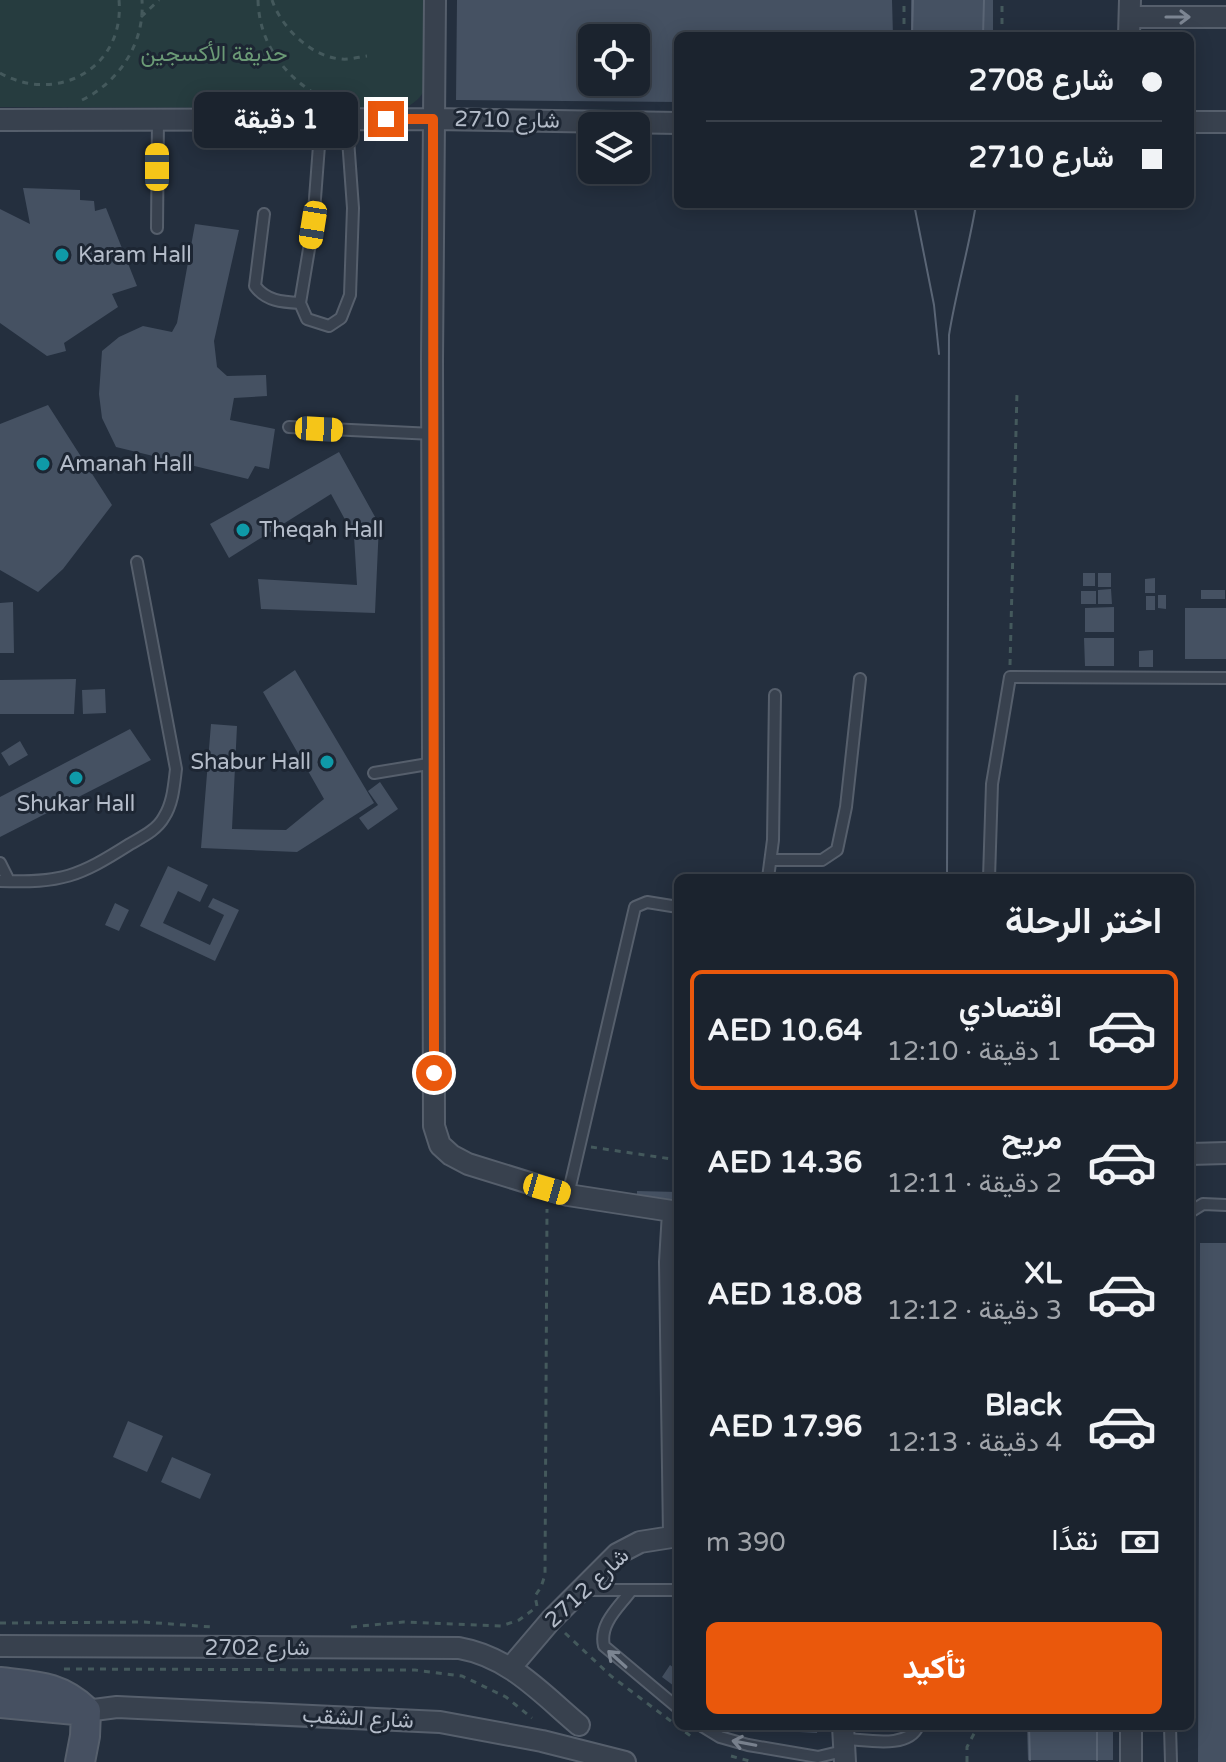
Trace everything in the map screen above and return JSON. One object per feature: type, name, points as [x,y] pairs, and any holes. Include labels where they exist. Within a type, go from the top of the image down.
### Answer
[{"type":"street","points":[[435,0],[434,1126],[440,1145],[468,1164],[568,1195],[674,1212]]},
{"type":"street","points":[[1130,18],[1226,17]]},
{"type":"street","name":"شارع 2710","points":[[0,120],[354,118],[674,123]]},
{"type":"street","points":[[1194,122],[1226,122]]},
{"type":"street","points":[[1194,1154],[1226,1153]]},
{"type":"street","name":"شارع 2712","points":[[511,1667],[544,1614],[580,1590],[617,1554],[630,1546],[674,1536]]},
{"type":"street","name":"شارع 2702","points":[[0,1646],[459,1648],[477,1651],[511,1667],[579,1725]]},
{"type":"street","points":[[0,1682],[58,1690],[72,1697],[86,1711],[80,1762]]},
{"type":"street","name":"شارع الشقب","points":[[0,1703],[86,1711],[117,1707],[440,1722],[542,1741],[625,1762]]},
{"type":"street","points":[[1131,1730],[1131,1762]]},
{"type":"lane","points":[[157,228],[158,118]]},
{"type":"lane","points":[[321,119],[313,225],[300,303],[307,319],[329,326],[341,318],[350,295],[353,208],[348,139],[354,118]]},
{"type":"lane","points":[[264,214],[255,286],[265,296],[280,302],[300,303]]},
{"type":"lane","points":[[289,427],[433,434]]},
{"type":"lane","points":[[0,863],[5,881],[37,882],[70,877],[96,866],[154,829],[164,819],[176,769],[137,562]]},
{"type":"lane","points":[[989,874],[992,784],[1010,677],[1226,678]]},
{"type":"lane","points":[[771,860],[822,860],[837,850],[846,807],[860,679]]},
{"type":"lane","points":[[769,874],[775,695]]},
{"type":"lane","points":[[374,773],[434,763]]},
{"type":"lane","points":[[568,1195],[635,907],[647,902],[674,906]]},
{"type":"lane","points":[[1194,1210],[1203,1204],[1226,1205]]},
{"type":"lane","points":[[580,1590],[674,1590]]},
{"type":"lane","points":[[630,1592],[606,1623],[602,1635],[604,1646],[674,1705]]},
{"type":"lane","points":[[709,1730],[720,1737],[748,1745],[818,1757],[844,1744],[901,1741],[912,1736],[916,1730]]},
{"type":"lane","points":[[1170,1730],[1171,1762]]},
{"type":"path","points":[[0,73],[23,84],[46,86],[68,82],[88,71],[104,55],[115,36],[120,13],[119,0]]},
{"type":"path","points":[[75,103],[98,90],[118,73],[136,42],[142,0]]},
{"type":"path","points":[[141,17],[159,0]]},
{"type":"path","points":[[258,0],[265,38],[287,72],[313,93],[354,118]]},
{"type":"path","points":[[272,0],[294,34],[319,52],[341,59],[367,56]]},
{"type":"path","points":[[904,0],[904,32]]},
{"type":"path","points":[[1002,0],[1002,32]]},
{"type":"path","points":[[1010,677],[1017,392]]},
{"type":"path","points":[[580,1145],[674,1159]]},
{"type":"path","points":[[547,1189],[545,1575],[535,1596],[544,1614],[611,1676],[674,1724]]},
{"type":"path","points":[[345,1629],[403,1622],[501,1626],[544,1614]]},
{"type":"path","points":[[0,1623],[144,1622],[220,1627]]},
{"type":"path","points":[[62,1669],[415,1670],[462,1676],[506,1697],[532,1718]]},
{"type":"path","points":[[682,1730],[694,1739]]},
{"type":"path","points":[[967,1762],[967,1747],[976,1730]]},
{"type":"path","points":[[729,1755],[753,1762]]},
{"type":"green space","name":"حديقة الأكسجين","points":[[0,0],[428,0],[428,80],[420,97],[405,108],[0,107]]},
{"type":"building","points":[[457,0],[892,0],[893,32],[674,32],[674,102],[456,100]]},
{"type":"building","points":[[911,0],[993,0],[993,32],[911,32]]},
{"type":"building","name":"Karam Hall","points":[[23,188],[80,190],[80,200],[94,201],[95,211],[106,208],[137,286],[112,294],[118,307],[64,343],[66,351],[47,356],[0,323],[0,209],[30,224]]},
{"type":"building","points":[[195,224],[239,230],[214,341],[217,367],[227,376],[266,375],[267,396],[234,398],[230,420],[275,429],[269,469],[255,466],[248,479],[116,447],[102,418],[99,394],[102,351],[119,337],[143,326],[172,332],[177,323]]},
{"type":"building","name":"Amanah Hall","points":[[48,405],[112,505],[63,569],[38,592],[0,570],[0,424]]},
{"type":"building","name":"Theqah Hall","points":[[339,452],[379,524],[375,613],[261,609],[258,579],[357,585],[354,536],[331,494],[229,558],[210,524]]},
{"type":"building","points":[[1083,573],[1095,573],[1095,586],[1083,586]]},
{"type":"building","points":[[1098,573],[1111,573],[1111,587],[1098,587]]},
{"type":"building","points":[[1155,578],[1155,593],[1145,593],[1145,579]]},
{"type":"building","points":[[1111,589],[1112,604],[1098,604],[1098,590]]},
{"type":"building","points":[[1201,590],[1225,590],[1225,599],[1201,599]]},
{"type":"building","points":[[1081,591],[1096,591],[1096,604],[1081,604]]},
{"type":"building","points":[[1158,595],[1166,595],[1166,609],[1158,608]]},
{"type":"building","points":[[1146,596],[1155,596],[1155,610],[1146,610]]},
{"type":"building","points":[[13,602],[14,653],[0,653],[0,603]]},
{"type":"building","points":[[1114,607],[1114,632],[1085,632],[1085,608]]},
{"type":"building","points":[[1185,608],[1226,608],[1226,659],[1185,659]]},
{"type":"building","points":[[1084,638],[1114,638],[1114,666],[1085,666]]},
{"type":"building","points":[[1153,650],[1153,667],[1139,667],[1139,651]]},
{"type":"building","name":"Shabur Hall","points":[[295,670],[374,803],[297,852],[201,848],[211,724],[237,726],[232,829],[286,830],[324,799],[263,692]]},
{"type":"building","points":[[76,679],[74,714],[0,714],[0,680]]},
{"type":"building","points":[[105,689],[106,713],[83,714],[82,690]]},
{"type":"building","name":"Shukar Hall","points":[[130,729],[151,760],[0,837],[0,797]]},
{"type":"building","points":[[20,741],[28,755],[9,766],[1,753]]},
{"type":"building","points":[[380,782],[398,809],[368,830],[359,818],[378,805],[368,791]]},
{"type":"building","points":[[168,866],[208,885],[200,902],[178,891],[163,923],[210,945],[224,915],[208,907],[213,898],[239,910],[215,961],[140,926]]},
{"type":"building","points":[[115,903],[129,910],[119,931],[105,925]]},
{"type":"building","points":[[637,1191],[674,1192],[674,1205],[637,1204]]},
{"type":"building","points":[[1200,1243],[1226,1243],[1226,1762],[1198,1762]]},
{"type":"building","points":[[128,1421],[163,1436],[147,1472],[113,1457]]},
{"type":"building","points":[[172,1457],[211,1474],[200,1499],[161,1482]]},
{"type":"building","points":[[670,1665],[674,1668],[674,1686],[662,1677]]},
{"type":"building","points":[[799,1730],[817,1730],[817,1733]]},
{"type":"building","points":[[1027,1730],[1113,1730],[1113,1760],[1028,1760]]},
{"type":"tram line","points":[[912,32],[913,0]]},
{"type":"tram line","points":[[983,32],[984,0]]},
{"type":"tram line","points":[[915,208],[934,305],[939,354]]},
{"type":"tram line","points":[[947,874],[949,335],[975,208]]},
{"type":"tram line","points":[[1029,1730],[1030,1760]]},
{"type":"tram line","points":[[1097,1730],[1097,1760]]},
{"type":"place","name":"Karam Hall","points":[[62,255]]},
{"type":"place","name":"Amanah Hall","points":[[43,464]]},
{"type":"place","name":"Theqah Hall","points":[[243,530]]},
{"type":"place","name":"Shabur Hall","points":[[327,762]]},
{"type":"place","name":"Shukar Hall","points":[[76,778]]},
{"type":"route","points":[[386,119],[433,119],[434,1073]]}]
